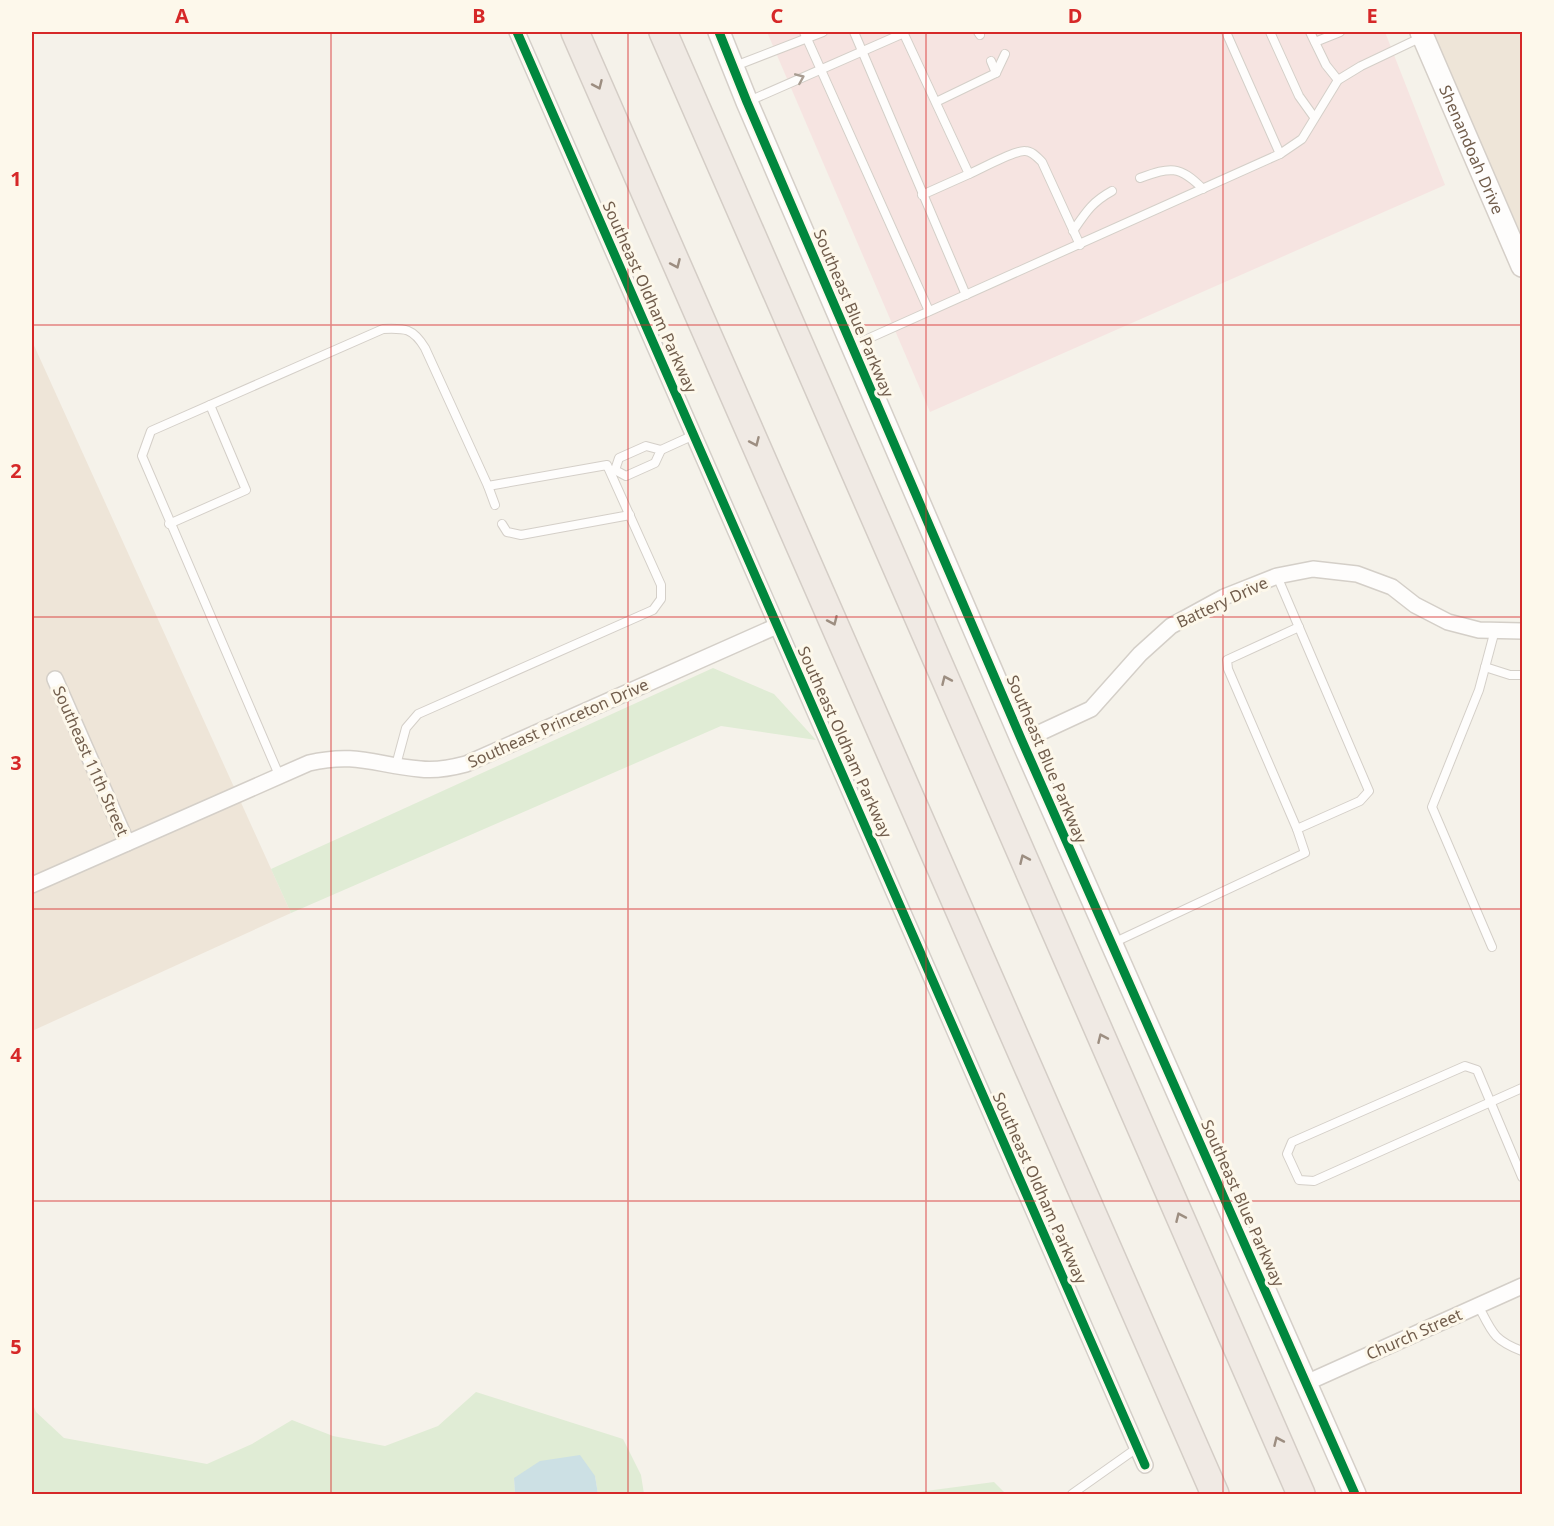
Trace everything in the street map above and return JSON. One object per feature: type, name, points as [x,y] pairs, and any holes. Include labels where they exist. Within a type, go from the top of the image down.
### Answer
[{"type":"highway","points":[[575,32],[1215,1494]]},
{"type":"highway","points":[[663,32],[1301,1494]]},
{"type":"street","name":"Southeast Oldham Parkway","points":[[518,32],[1145,1465]]},
{"type":"street","name":"Southeast Blue Parkway","points":[[719,32],[1022,741],[1355,1494]]},
{"type":"street","name":"Shenandoah Drive","points":[[1422,34],[1522,266]]},
{"type":"street","name":"Battery Drive","points":[[1022,741],[1091,709],[1140,654],[1171,626],[1224,597],[1277,576],[1313,569],[1357,574],[1392,587],[1415,605],[1448,622],[1479,630],[1522,631]]},
{"type":"street","name":"Southeast Princeton Drive","points":[[32,885],[309,763],[330,758],[354,758],[420,770],[442,770],[466,764],[777,626]]},
{"type":"street","name":"Southeast 11th Street","points":[[55,679],[126,843]]},
{"type":"street","name":"Church Street","points":[[1306,1383],[1522,1286]]},
{"type":"lane","points":[[734,67],[805,35],[823,32]]},
{"type":"lane","points":[[854,32],[966,295]]},
{"type":"lane","points":[[747,102],[904,32],[969,174]]},
{"type":"lane","points":[[1226,32],[1281,154]]},
{"type":"lane","points":[[1270,32],[1299,96],[1314,117]]},
{"type":"lane","points":[[1310,32],[1326,65],[1338,80]]},
{"type":"lane","points":[[1316,42],[1340,32]]},
{"type":"lane","points":[[852,345],[1281,154],[1302,139],[1338,80],[1422,34]]},
{"type":"lane","points":[[805,35],[928,311]]},
{"type":"lane","points":[[936,102],[996,73],[1005,54]]},
{"type":"lane","points":[[991,61],[996,73]]},
{"type":"lane","points":[[922,195],[1016,153],[1026,151],[1035,154],[1042,162],[1080,245]]},
{"type":"lane","points":[[1140,178],[1159,171],[1172,170],[1187,174],[1203,189]]},
{"type":"lane","points":[[1073,231],[1092,204],[1112,191]]},
{"type":"lane","points":[[279,775],[169,524],[142,456],[151,431],[383,328],[404,328],[418,336],[425,348],[495,505]]},
{"type":"lane","points":[[169,524],[246,489],[210,405]]},
{"type":"lane","points":[[613,471],[619,458],[646,446],[661,450],[694,435]]},
{"type":"lane","points":[[613,471],[626,476],[636,472],[655,463],[661,450]]},
{"type":"lane","points":[[396,765],[406,728],[418,714],[653,610],[661,599],[661,585],[613,471],[607,465],[488,486]]},
{"type":"lane","points":[[502,524],[507,532],[521,535],[630,515]]},
{"type":"lane","points":[[1277,576],[1369,791],[1360,801],[1297,830]]},
{"type":"lane","points":[[1112,944],[1305,853],[1228,669],[1227,660],[1299,627]]},
{"type":"lane","points":[[1492,947],[1432,807],[1479,690],[1495,630]]},
{"type":"lane","points":[[1485,667],[1510,675],[1522,675]]},
{"type":"lane","points":[[1522,1088],[1490,1101],[1314,1181],[1299,1180],[1287,1154],[1292,1142],[1465,1066],[1477,1070],[1490,1101],[1522,1177]]},
{"type":"lane","points":[[1478,1305],[1492,1332],[1504,1344],[1522,1351]]},
{"type":"lane","points":[[1072,1494],[1137,1448]]},
{"type":"shaded area","points":[[767,32],[1385,32],[1445,185],[930,412]]},
{"type":"shaded area","points":[[1432,32],[1522,32],[1522,236]]},
{"type":"shaded area","points":[[32,341],[291,913],[32,1031]]},
{"type":"shaded area","points":[[580,1455],[595,1476],[598,1494],[515,1494],[514,1478],[540,1461]]},
{"type":"green space","points":[[713,668],[774,694],[816,740],[721,726],[291,913],[271,869]]},
{"type":"green space","points":[[476,1392],[623,1439],[641,1475],[644,1494],[598,1494],[595,1476],[514,1478],[515,1494],[32,1494],[32,1402],[36,1412],[64,1438],[207,1464],[252,1444],[292,1420],[333,1436],[385,1446],[438,1426]]},
{"type":"green space","points":[[994,1482],[1006,1494],[903,1494]]},
{"type":"cycle path","points":[[517,32],[1145,1465]]},
{"type":"cycle path","points":[[719,32],[1022,741],[1355,1494]]}]
